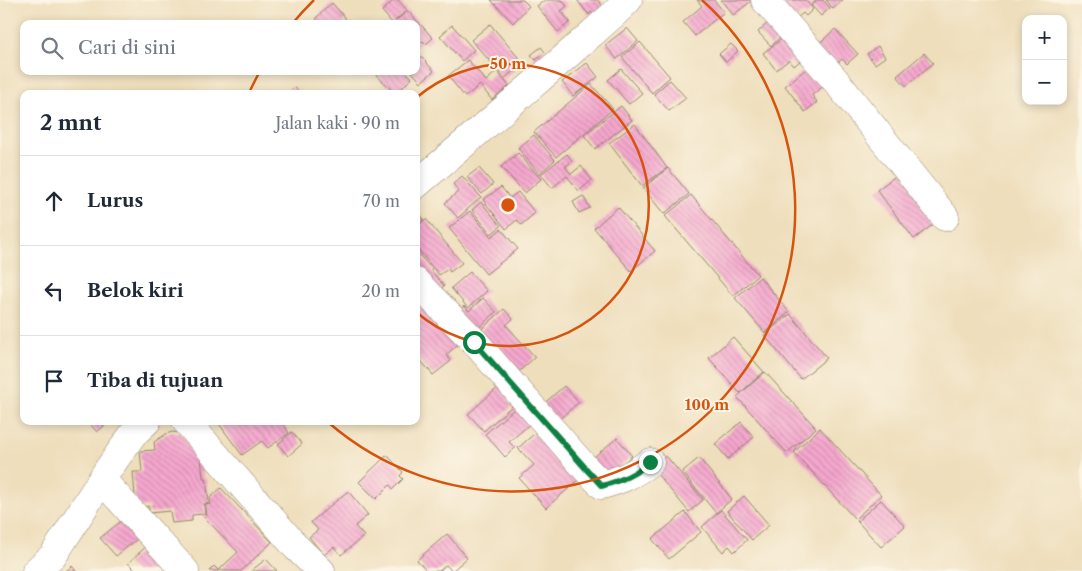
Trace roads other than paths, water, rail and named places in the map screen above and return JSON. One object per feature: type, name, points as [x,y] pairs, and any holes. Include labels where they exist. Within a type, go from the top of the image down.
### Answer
[{"type":"street","points":[[420,182],[578,46],[628,0]]},
{"type":"street","points":[[765,0],[836,81],[945,217]]},
{"type":"street","points":[[420,286],[474,342],[602,486],[621,480],[639,471],[650,462]]},
{"type":"street","points":[[36,571],[53,556],[107,471],[133,434],[143,425]]},
{"type":"street","points":[[189,425],[297,548],[321,571]]},
{"type":"street","points":[[102,480],[185,571]]}]
